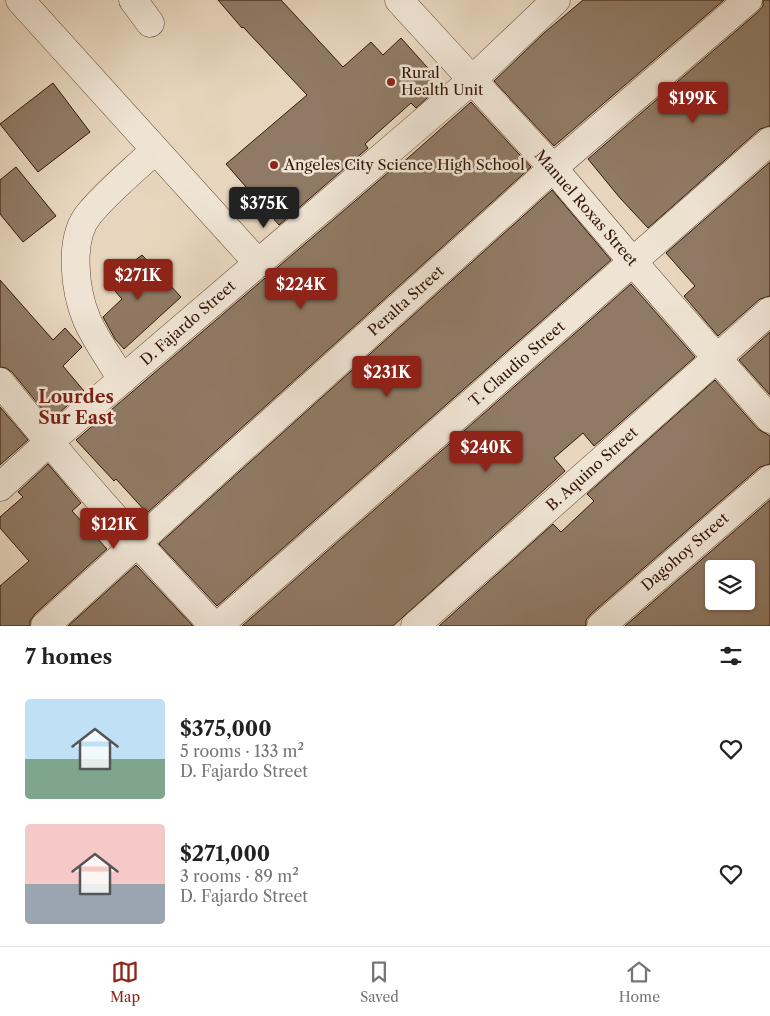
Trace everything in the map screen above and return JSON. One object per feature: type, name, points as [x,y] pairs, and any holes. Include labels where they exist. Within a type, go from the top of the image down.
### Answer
[{"type":"street","points":[[20,0],[258,263]]},
{"type":"street","points":[[133,0],[150,23]]},
{"type":"street","name":"Manuel Roxas Street","points":[[400,0],[553,168],[770,418]]},
{"type":"street","name":"D. Fajardo Street","points":[[0,487],[49,442],[472,80],[556,0]]},
{"type":"street","name":"Peralta Street","points":[[45,626],[553,168],[748,0]]},
{"type":"street","name":"T. Claudio Street","points":[[216,626],[770,141]]},
{"type":"street","points":[[122,380],[87,320],[79,291],[75,259],[78,232],[88,215],[155,150]]},
{"type":"street","name":"B. Aquino Street","points":[[415,626],[770,311]]},
{"type":"street","points":[[0,382],[137,544],[216,626]]},
{"type":"street","name":"Dagohoy Street","points":[[601,626],[770,479]]},
{"type":"building","points":[[218,0],[281,0],[343,67],[371,42],[383,55],[401,38],[434,75],[429,80],[437,89],[416,108],[411,103],[365,144],[368,148],[279,225],[226,164],[307,95],[242,28]]},
{"type":"building","points":[[583,0],[724,0],[554,146],[494,81],[544,33]]},
{"type":"building","points":[[763,0],[770,0],[770,126],[760,129],[648,228],[588,159],[758,12],[763,6]]},
{"type":"building","points":[[53,83],[90,132],[38,172],[0,124]]},
{"type":"building","points":[[471,102],[531,167],[147,513],[76,440],[390,171],[391,173]]},
{"type":"building","points":[[770,162],[770,296],[760,299],[718,336],[684,296],[695,286],[666,253]]},
{"type":"building","points":[[16,167],[56,216],[23,242],[0,214],[0,180]]},
{"type":"building","points":[[552,190],[611,260],[217,606],[159,544]]},
{"type":"building","points":[[142,255],[181,297],[124,349],[115,339],[103,317],[122,299],[107,282]]},
{"type":"building","points":[[0,280],[53,340],[65,328],[82,347],[63,366],[84,391],[51,420],[12,372],[0,367]]},
{"type":"building","points":[[631,284],[695,357],[594,446],[583,433],[554,458],[565,471],[393,626],[242,626]]},
{"type":"building","points":[[770,332],[770,395],[739,360]]},
{"type":"building","points":[[715,380],[758,429],[770,436],[770,464],[760,467],[591,614],[586,620],[586,626],[439,626],[553,524],[561,532],[594,501],[587,494]]},
{"type":"building","points":[[0,407],[28,440],[0,465]]},
{"type":"building","points":[[48,464],[81,503],[72,511],[107,549],[35,614],[30,621],[30,626],[0,626],[0,586],[29,561],[0,528],[0,517],[23,497],[18,492]]},
{"type":"building","points":[[770,500],[770,626],[625,626]]},
{"type":"building","points":[[136,565],[193,626],[68,626]]},
{"type":"place","name":"Rural Health Unit","points":[[391,82]]},
{"type":"place","name":"Angeles City Science High School","points":[[274,165]]},
{"type":"district","name":"Lourdes Sur East","points":[[76,407]]}]
